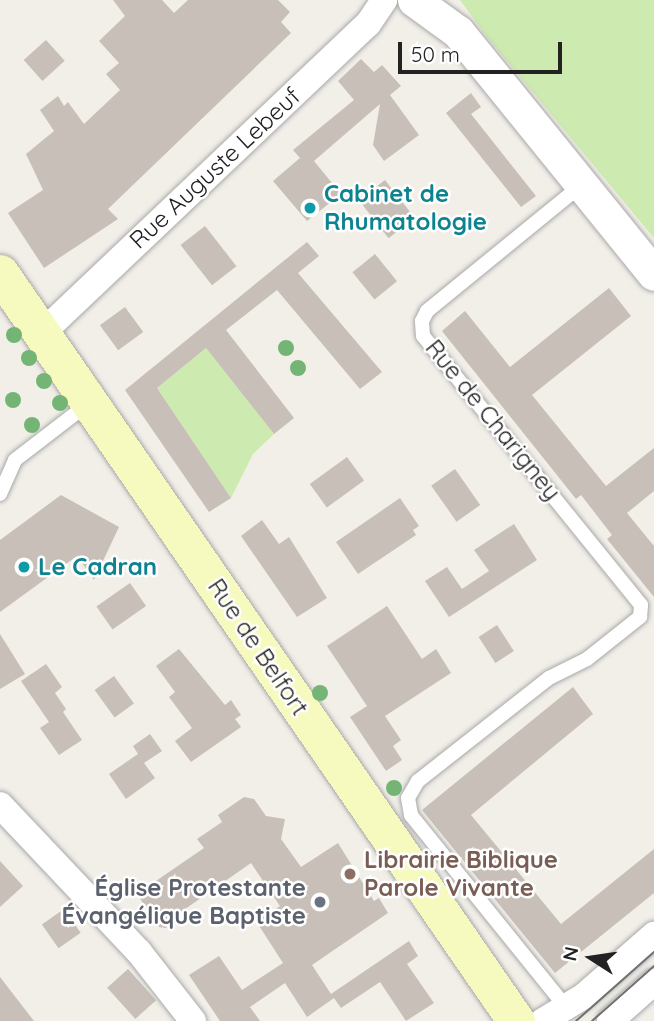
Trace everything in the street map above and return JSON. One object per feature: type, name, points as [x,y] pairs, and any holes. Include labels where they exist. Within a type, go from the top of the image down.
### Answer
[{"type":"main road","name":"Rue de Belfort","points":[[5,293],[42,332],[516,1021]]},
{"type":"street","name":"Rue Auguste Lebeuf","points":[[42,332],[368,24],[384,0]]},
{"type":"street","points":[[418,1],[458,32],[580,187],[654,274]]},
{"type":"street","points":[[0,805],[139,952],[193,1021]]},
{"type":"street","points":[[543,1021],[654,935]]},
{"type":"street","points":[[610,1021],[654,982]]},
{"type":"lane","name":"Rue de Charigney","points":[[565,1006],[411,815],[408,798],[418,781],[549,678],[587,659],[640,617],[641,605],[423,336],[427,311],[580,187]]},
{"type":"lane","points":[[0,494],[15,460],[90,402]]},
{"type":"green space","points":[[460,0],[654,0],[654,238],[487,37]]},
{"type":"green space","points":[[206,348],[274,434],[253,454],[231,498],[157,388]]},
{"type":"building","points":[[113,0],[162,0],[174,13],[188,0],[278,0],[290,12],[281,22],[291,33],[108,209],[118,219],[44,268],[8,213],[43,190],[26,154],[54,131],[40,110],[58,96],[64,106],[68,102],[84,124],[120,90],[106,74],[119,63],[99,41],[125,16]]},
{"type":"building","points":[[46,40],[65,61],[42,81],[24,60]]},
{"type":"building","points":[[361,59],[374,72],[382,65],[401,86],[390,95],[419,135],[384,161],[373,145],[380,104],[314,161],[341,194],[307,221],[273,181],[300,158],[293,150],[354,100],[338,81]]},
{"type":"building","points":[[471,93],[481,107],[471,114],[536,196],[521,207],[446,113]]},
{"type":"building","points":[[385,180],[415,218],[389,238],[359,200]]},
{"type":"building","points":[[205,226],[236,266],[212,285],[181,245]]},
{"type":"building","points":[[307,242],[319,256],[298,273],[382,372],[360,389],[277,290],[226,330],[294,418],[274,434],[206,348],[157,388],[231,498],[209,512],[125,390]]},
{"type":"building","points":[[375,254],[397,281],[374,299],[352,272]]},
{"type":"building","points":[[609,288],[631,316],[532,395],[606,486],[654,448],[654,491],[627,513],[654,546],[654,597],[607,539],[612,535],[581,495],[576,499],[442,331],[465,311],[510,367]]},
{"type":"building","points":[[125,307],[143,332],[118,350],[100,325]]},
{"type":"building","points":[[347,457],[364,480],[327,507],[310,484]]},
{"type":"building","points":[[455,469],[480,505],[456,522],[431,486]]},
{"type":"building","points":[[61,495],[119,527],[94,580],[77,556],[0,612],[0,540]]},
{"type":"building","points":[[400,498],[419,526],[413,530],[416,535],[358,574],[336,542]]},
{"type":"building","points":[[262,520],[279,544],[289,537],[327,598],[297,617],[241,536]]},
{"type":"building","points":[[514,524],[537,560],[449,617],[425,581],[447,567],[462,589],[489,571],[474,550]]},
{"type":"building","points":[[130,583],[146,606],[112,629],[96,607]]},
{"type":"building","points":[[387,606],[422,659],[436,649],[451,673],[385,716],[401,740],[393,746],[402,760],[386,771],[350,717],[367,706],[327,646]]},
{"type":"building","points":[[497,625],[514,651],[495,663],[479,637]]},
{"type":"building","points":[[0,634],[25,674],[0,689]]},
{"type":"building","points":[[179,649],[225,705],[231,700],[241,715],[235,719],[241,727],[191,762],[175,741],[192,728],[169,697],[175,692],[156,666]]},
{"type":"building","points":[[46,664],[62,687],[55,693],[66,709],[63,712],[82,740],[59,755],[40,728],[49,722],[21,681]]},
{"type":"building","points":[[114,676],[134,704],[115,718],[95,690]]},
{"type":"building","points":[[573,687],[593,714],[471,815],[561,924],[654,849],[654,893],[555,973],[422,810]]},
{"type":"building","points":[[150,734],[162,751],[144,763],[155,778],[126,799],[109,774],[138,754],[133,746]]},
{"type":"building","points":[[244,797],[254,799],[266,816],[285,819],[281,839],[301,867],[338,843],[374,901],[379,898],[388,913],[312,965],[331,994],[409,941],[418,956],[407,964],[434,1003],[406,1021],[380,982],[341,1008],[334,998],[307,1017],[285,983],[250,1007],[260,1021],[220,1021],[189,975],[219,956],[242,990],[283,963],[256,921],[280,906],[251,863],[178,914],[180,918],[166,928],[159,927],[137,894],[204,848],[197,839],[222,822],[218,815]]},
{"type":"building","points":[[0,861],[23,886],[0,907]]},
{"type":"building","points":[[64,909],[81,933],[59,948],[42,924]]},
{"type":"building","points":[[128,969],[156,1000],[135,1019],[107,988]]},
{"type":"building","points":[[0,977],[34,1021],[0,1021]]},
{"type":"tram line","points":[[576,1021],[654,952]]},
{"type":"tram line","points":[[592,1021],[654,966]]},
{"type":"place","name":"Cabinet de Rhumatologie","points":[[310,208]]},
{"type":"place","name":"Le Cadran","points":[[24,567]]},
{"type":"place","name":"Librairie Biblique Parole Vivante","points":[[350,874]]},
{"type":"place","name":"Église Protestante Évangélique Baptiste","points":[[320,902]]}]
